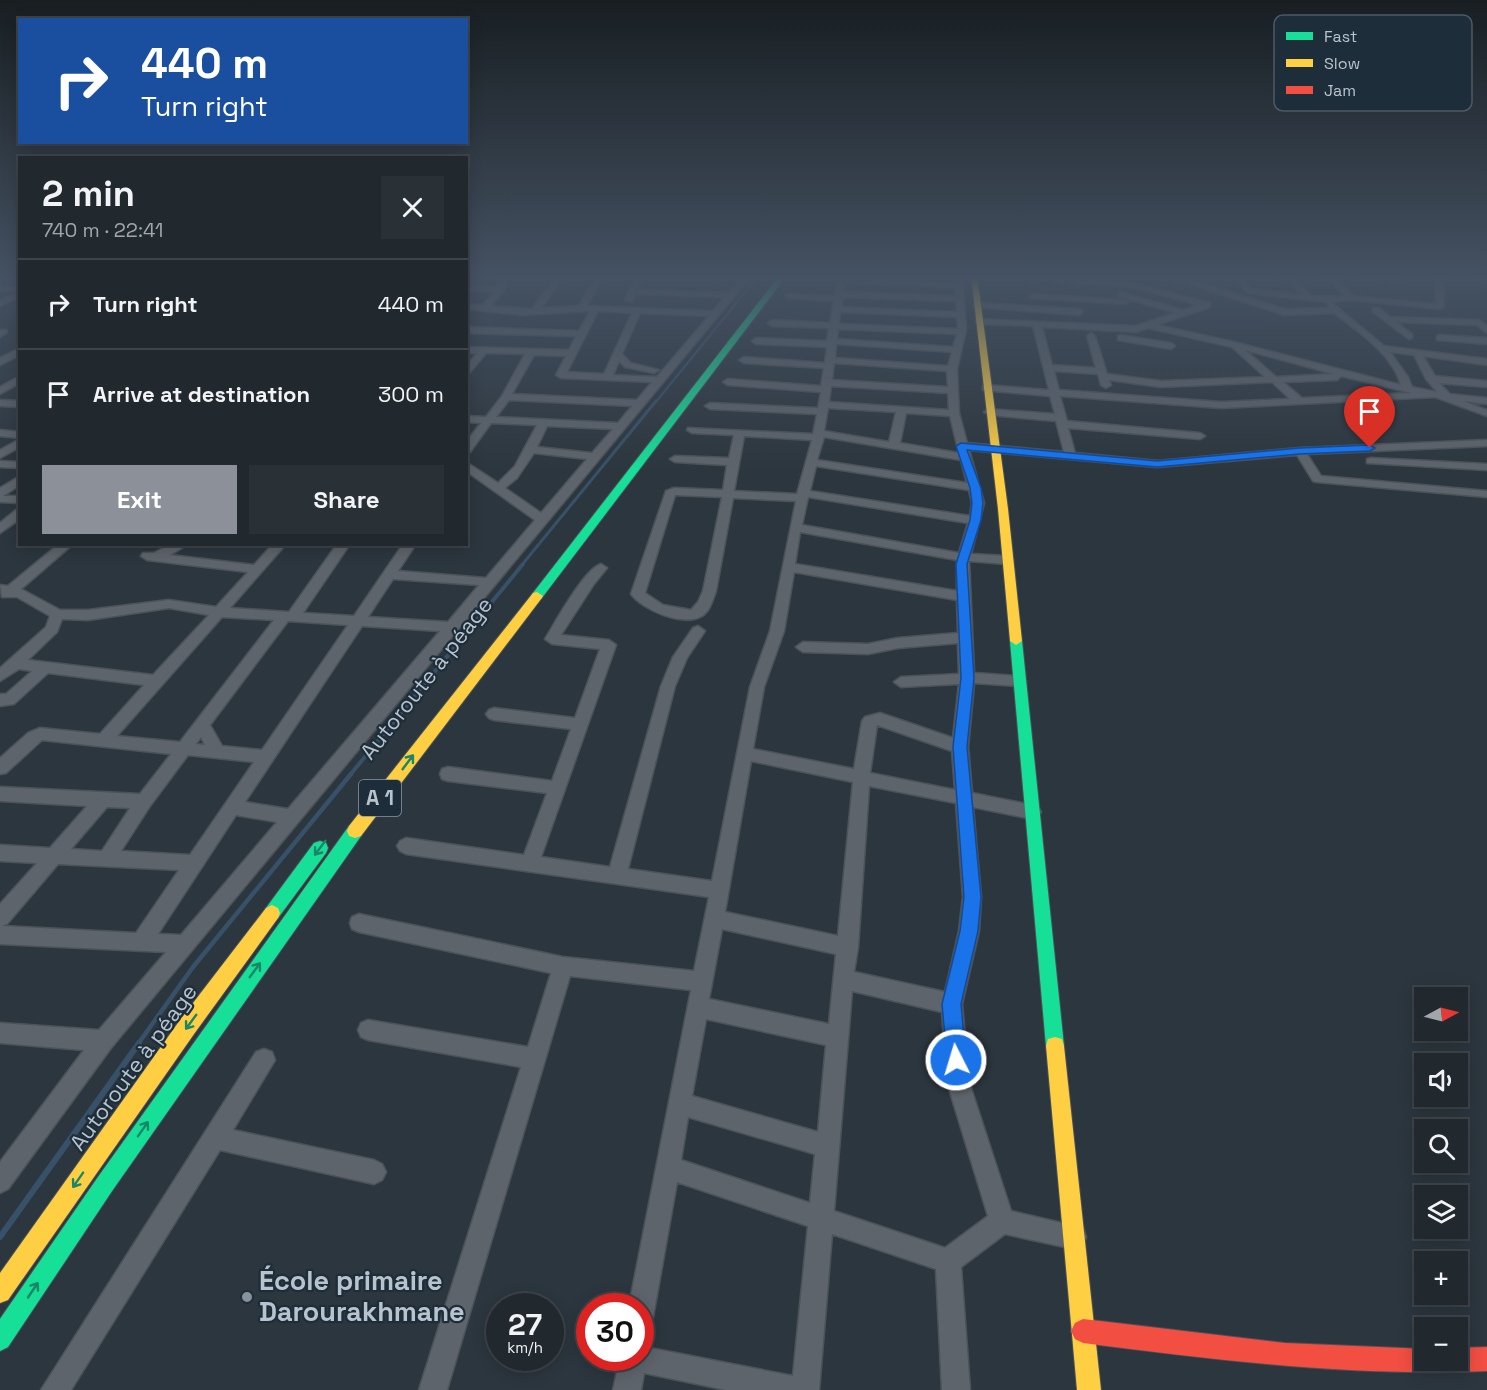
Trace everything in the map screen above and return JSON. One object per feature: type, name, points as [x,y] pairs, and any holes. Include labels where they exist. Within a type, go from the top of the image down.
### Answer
[{"type":"main road","points":[[552,552],[721,340]]},
{"type":"main road","name":"A 1","points":[[0,1339],[105,1184],[343,847],[734,340]]},
{"type":"main road","points":[[981,340],[1007,560],[1089,1390]]},
{"type":"main road","name":"Autoroute à péage","points":[[0,1293],[180,1036],[330,835]]},
{"type":"main road","points":[[1083,1331],[1347,1362],[1461,1362],[1487,1359]]},
{"type":"street","points":[[518,352],[525,340]]},
{"type":"street","points":[[579,340],[561,375],[664,376]]},
{"type":"street","points":[[576,400],[586,389],[604,377],[623,340]]},
{"type":"street","points":[[0,1181],[8,1158],[104,1041],[693,340]]},
{"type":"street","points":[[644,1293],[757,687],[777,631],[795,527],[819,435],[831,340]]},
{"type":"street","points":[[960,340],[952,369],[954,413],[962,452],[978,503],[975,520],[962,557],[968,678],[960,747],[972,897],[969,931],[952,1004],[958,1082],[1002,1221]]},
{"type":"street","points":[[1041,340],[1070,455]]},
{"type":"street","points":[[1092,340],[1110,398]]},
{"type":"street","points":[[1146,340],[1171,346]]},
{"type":"street","points":[[1216,340],[1432,395],[1487,401]]},
{"type":"street","points":[[1371,340],[1381,348],[1406,379],[1407,388]]},
{"type":"street","points":[[1441,340],[1449,357]]},
{"type":"street","points":[[1469,340],[1487,341]]},
{"type":"street","points":[[756,341],[957,350]]},
{"type":"street","points":[[1231,343],[1299,401]]},
{"type":"street","points":[[1381,348],[1487,362]]},
{"type":"street","points":[[468,368],[474,350],[572,354]]},
{"type":"street","points":[[468,447],[506,397],[531,352]]},
{"type":"street","points":[[0,354],[16,353]]},
{"type":"street","points":[[0,362],[16,353]]},
{"type":"street","points":[[1417,353],[1431,379],[1447,398],[1487,413]]},
{"type":"street","points":[[617,354],[628,365],[664,376]]},
{"type":"street","points":[[744,360],[952,369]]},
{"type":"street","points":[[1296,361],[1346,399]]},
{"type":"street","points":[[1048,368],[1161,384],[1353,376]]},
{"type":"street","points":[[1431,379],[1487,384]]},
{"type":"street","points":[[0,391],[18,381]]},
{"type":"street","points":[[728,382],[953,390]]},
{"type":"street","points":[[986,388],[1221,405],[1432,395]]},
{"type":"street","points":[[506,397],[640,403]]},
{"type":"street","points":[[0,403],[18,404]]},
{"type":"street","points":[[710,406],[954,413]]},
{"type":"street","points":[[894,446],[902,410]]},
{"type":"street","points":[[989,412],[1200,436]]},
{"type":"street","points":[[468,419],[621,426]]},
{"type":"street","points":[[497,488],[511,478],[530,449],[543,423]]},
{"type":"street","points":[[692,430],[819,435],[894,446],[962,452],[994,448],[1158,464],[1300,451],[1487,443]]},
{"type":"street","points":[[0,433],[18,435]]},
{"type":"street","points":[[740,433],[733,462],[728,494],[709,596],[703,608],[696,614],[658,610],[638,594],[664,517],[668,495],[674,492],[728,494],[802,496],[975,520]]},
{"type":"street","points":[[0,455],[18,443]]},
{"type":"street","points":[[530,449],[594,457]]},
{"type":"street","points":[[1300,451],[1317,479],[1487,494]]},
{"type":"street","points":[[675,459],[733,462]]},
{"type":"street","points":[[1371,461],[1487,467]]},
{"type":"street","points":[[812,462],[975,488]]},
{"type":"street","points":[[0,464],[18,465]]},
{"type":"street","points":[[469,472],[497,488],[541,519]]},
{"type":"street","points":[[0,493],[18,480]]},
{"type":"street","points":[[0,499],[18,500]]},
{"type":"street","points":[[2,527],[18,515]]},
{"type":"street","points":[[2,527],[18,526]]},
{"type":"street","points":[[795,527],[962,557],[1007,560]]},
{"type":"street","points":[[4,592],[64,546]]},
{"type":"street","points":[[156,550],[173,546]]},
{"type":"street","points":[[102,742],[278,546]]},
{"type":"street","points":[[107,858],[144,801],[202,724],[342,546]]},
{"type":"street","points":[[141,942],[409,546]]},
{"type":"street","points":[[156,550],[258,569]]},
{"type":"street","points":[[789,567],[964,597]]},
{"type":"street","points":[[530,863],[609,645],[552,639],[589,581],[601,568]]},
{"type":"street","points":[[390,574],[488,582]]},
{"type":"street","points":[[4,592],[21,593],[57,614],[88,615],[170,604],[220,612],[450,627]]},
{"type":"street","points":[[0,675],[16,664],[52,629],[57,614]]},
{"type":"street","points":[[617,875],[668,686],[680,657],[698,631]]},
{"type":"street","points":[[802,647],[867,649],[898,643],[967,637]]},
{"type":"street","points":[[16,664],[155,681]]},
{"type":"street","points":[[0,700],[9,700],[45,668]]},
{"type":"street","points":[[901,682],[968,678],[1019,681]]},
{"type":"street","points":[[494,714],[580,723]]},
{"type":"street","points":[[654,1362],[794,1390],[822,1218],[864,778],[864,754],[870,722],[874,719],[960,747]]},
{"type":"street","points":[[202,724],[217,752]]},
{"type":"street","points":[[0,768],[37,735],[184,748],[264,758]]},
{"type":"street","points":[[746,754],[1032,812]]},
{"type":"street","points":[[448,774],[557,788]]},
{"type":"street","points":[[0,794],[144,801]]},
{"type":"street","points":[[0,918],[102,800]]},
{"type":"street","points":[[231,807],[290,817]]},
{"type":"street","points":[[406,846],[720,890]]},
{"type":"street","points":[[0,854],[194,863]]},
{"type":"street","points":[[715,919],[848,947]]},
{"type":"street","points":[[358,923],[563,966],[703,982]]},
{"type":"street","points":[[0,935],[184,944]]},
{"type":"street","points":[[433,1390],[563,966]]},
{"type":"street","points":[[844,980],[952,1004]]},
{"type":"street","points":[[698,1007],[839,1037]]},
{"type":"street","points":[[368,1030],[535,1059]]},
{"type":"street","points":[[0,1033],[104,1041]]},
{"type":"street","points":[[55,1390],[264,1060]]},
{"type":"street","points":[[680,1103],[829,1147]]},
{"type":"street","points":[[215,1137],[374,1172]]},
{"type":"street","points":[[668,1167],[948,1261]]},
{"type":"street","points":[[948,1261],[1002,1221],[1074,1237]]},
{"type":"street","points":[[948,1261],[956,1390]]},
{"type":"street","points":[[627,1390],[631,1371]]},
{"type":"waterway","points":[[655,403],[706,340]]},
{"type":"waterway","points":[[521,566],[656,401]]},
{"type":"waterway","points":[[350,775],[523,564]]},
{"type":"waterway","points":[[138,1044],[193,967],[351,774]]},
{"type":"waterway","points":[[0,1237],[139,1043]]},
{"type":"traffic: fast","points":[[537,596],[734,340]]},
{"type":"traffic: fast","points":[[1016,641],[1055,1046]]},
{"type":"traffic: fast","points":[[0,1339],[105,1184],[355,831]]},
{"type":"traffic: fast","points":[[272,913],[320,848]]},
{"type":"traffic: slow","points":[[982,340],[1003,509],[1016,641]]},
{"type":"traffic: slow","points":[[355,831],[537,596]]},
{"type":"traffic: slow","points":[[0,1292],[187,1027],[272,913]]},
{"type":"traffic: slow","points":[[1055,1046],[1089,1390]]},
{"type":"traffic: jam","points":[[1083,1331],[1234,1350],[1335,1359],[1385,1361],[1487,1359]]},
{"type":"place","name":"École primaire Darourakhmane","points":[[247,1297]]},
{"type":"route","points":[[956,1060],[952,1004],[969,931],[972,897],[960,747],[968,678],[962,557],[975,520],[978,503],[961,446],[1157,464],[1300,451],[1370,448]]}]
